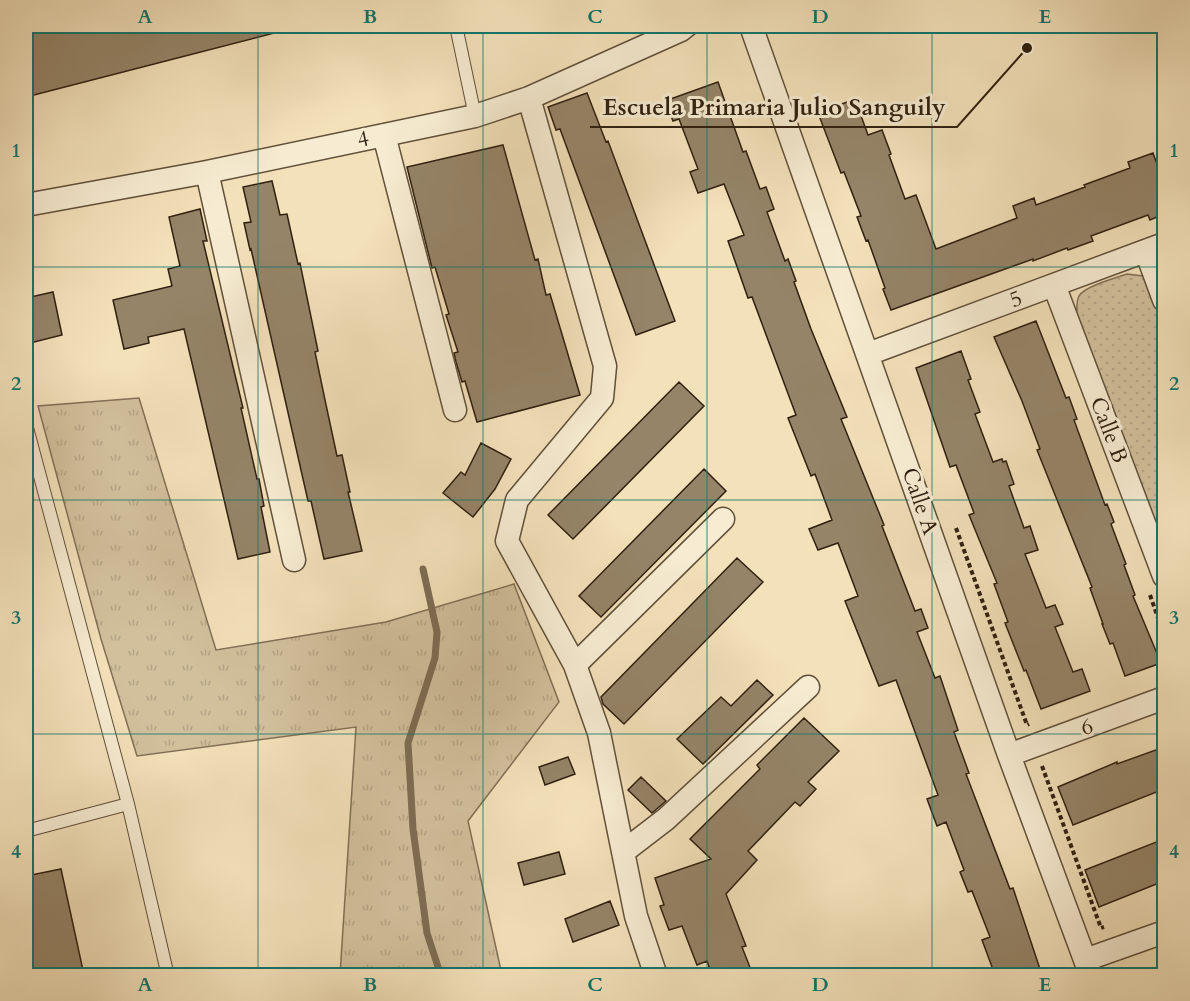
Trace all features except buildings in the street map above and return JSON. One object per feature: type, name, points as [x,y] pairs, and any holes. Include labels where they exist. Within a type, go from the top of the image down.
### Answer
[{"type":"street","name":"4","points":[[26,204],[207,172],[475,116],[529,98],[686,26]]},
{"type":"street","name":"Calle A","points":[[751,26],[1009,755],[1088,968]]},
{"type":"street","points":[[529,98],[605,366],[602,398],[517,500],[507,541],[575,665],[599,733],[636,916],[656,975]]},
{"type":"street","points":[[384,135],[455,410]]},
{"type":"street","points":[[207,172],[294,560]]},
{"type":"street","points":[[1155,248],[1164,300]]},
{"type":"street","name":"5","points":[[868,354],[1155,248]]},
{"type":"street","name":"Calle B","points":[[1054,285],[1164,576]]},
{"type":"street","points":[[575,665],[723,519]]},
{"type":"street","points":[[623,852],[666,819],[808,687]]},
{"type":"street","name":"6","points":[[1009,755],[1164,698]]},
{"type":"street","points":[[1088,968],[1164,932]]},
{"type":"lane","points":[[456,26],[475,116]]},
{"type":"lane","points":[[26,424],[128,804],[168,975]]},
{"type":"lane","points":[[26,831],[128,804]]},
{"type":"path","points":[[955,525],[1027,725],[1038,721]]},
{"type":"path","points":[[1041,764],[1101,928],[1112,924]]},
{"type":"green space","points":[[1127,274],[1143,276],[1149,283],[1164,327],[1164,548],[1077,315],[1077,301],[1082,292]]},
{"type":"green space","points":[[139,398],[216,650],[386,622],[514,584],[559,702],[468,821],[502,975],[340,975],[356,727],[137,756],[101,639],[38,406]]},
{"type":"waterway","points":[[423,569],[437,632],[435,658],[408,743],[413,829],[427,933],[441,976]]},
{"type":"place","name":"Escuela Primaria Julio Sanguily","points":[[1027,48]]}]
